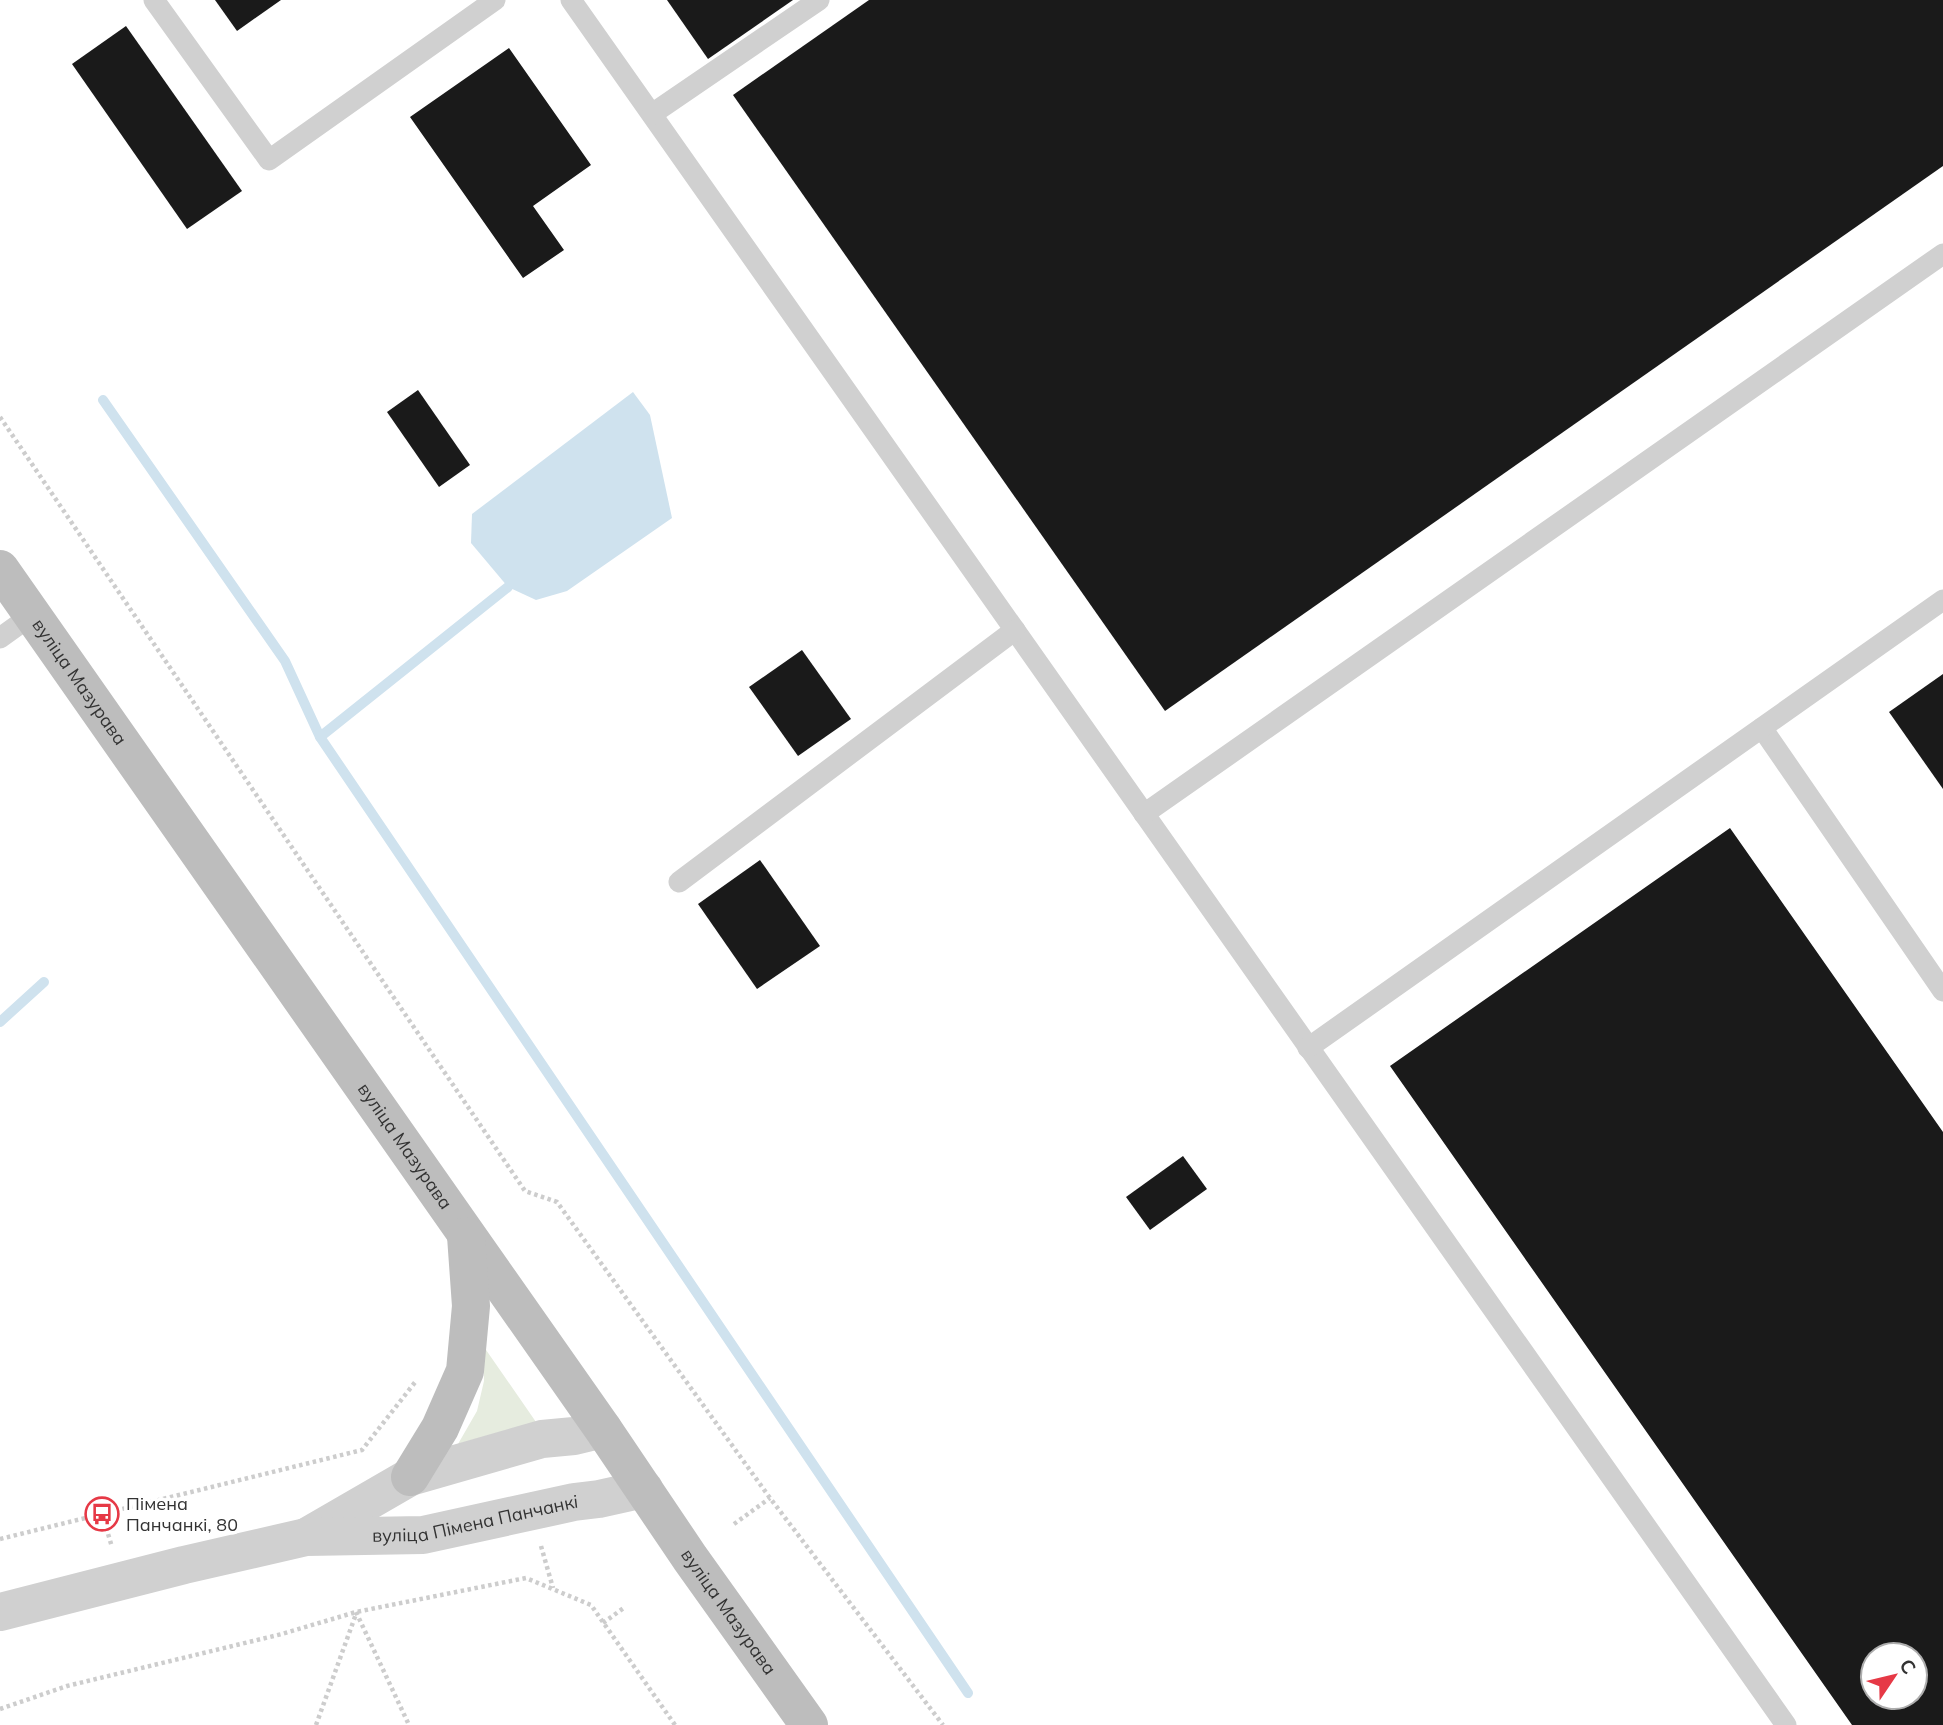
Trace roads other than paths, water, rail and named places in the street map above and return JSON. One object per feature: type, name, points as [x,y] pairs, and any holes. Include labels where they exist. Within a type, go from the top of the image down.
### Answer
[{"type":"main road","name":"вуліца Мазурава","points":[[0,569],[809,1725]]},
{"type":"main road","points":[[410,1477],[440,1428],[465,1371],[471,1306],[466,1236]]},
{"type":"street","name":"вуліца Пімена Панчанкі","points":[[306,1537],[410,1477],[542,1439],[603,1429]]},
{"type":"street","name":"вуліца Пімена Панчанкі","points":[[0,1612],[306,1537],[423,1535],[644,1489]]},
{"type":"lane","points":[[154,0],[268,160],[495,0]]},
{"type":"lane","points":[[571,0],[1786,1725]]},
{"type":"lane","points":[[652,114],[819,0]]},
{"type":"lane","points":[[1144,814],[1943,254]]},
{"type":"lane","points":[[1308,1048],[1943,600]]},
{"type":"lane","points":[[0,638],[33,615]]},
{"type":"lane","points":[[679,881],[1015,630]]},
{"type":"lane","points":[[1762,728],[1943,992]]},
{"type":"water","points":[[633,392],[650,415],[672,518],[567,591],[536,600],[508,587],[471,543],[472,514]]},
{"type":"waterway","points":[[103,400],[285,661],[320,737],[968,1693]]},
{"type":"waterway","points":[[320,737],[508,587]]},
{"type":"waterway","points":[[0,1022],[44,982]]},
{"type":"place","name":"Пімена Панчанкі, 80","points":[[102,1514]]}]
